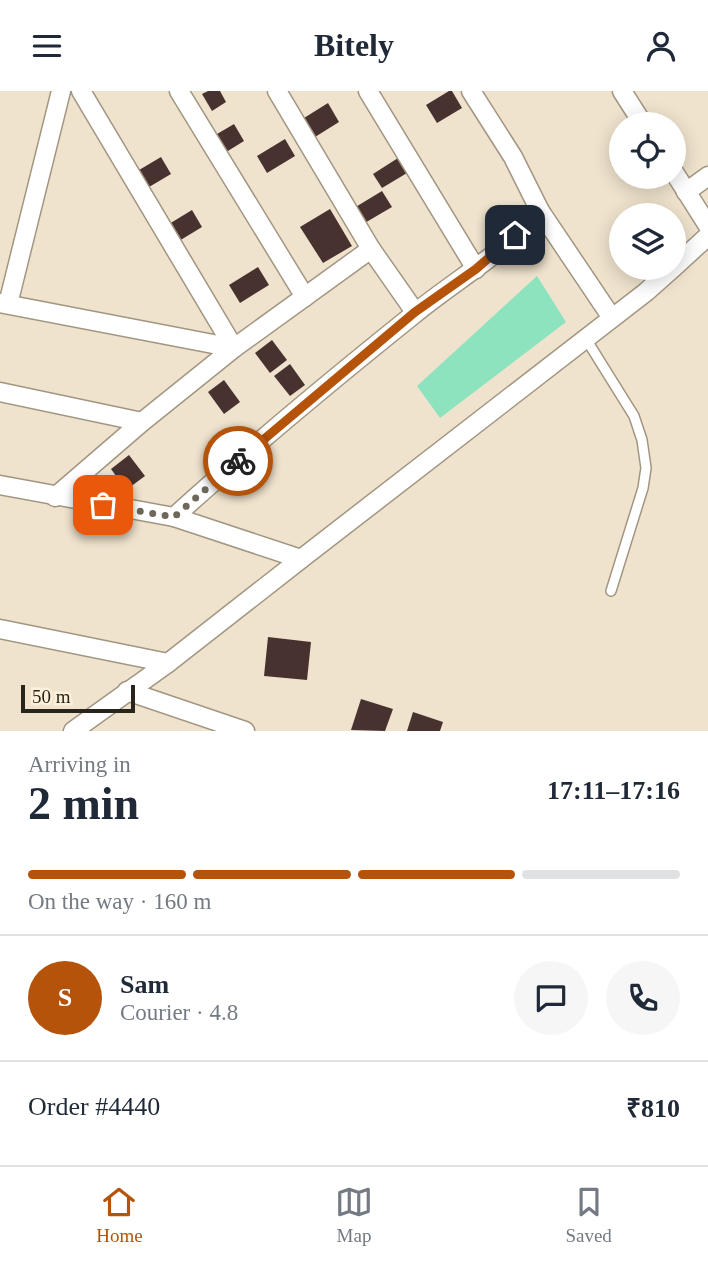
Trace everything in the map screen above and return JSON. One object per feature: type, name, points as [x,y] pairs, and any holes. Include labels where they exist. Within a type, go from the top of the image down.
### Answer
[{"type":"street","points":[[61,91],[4,304],[234,348]]},
{"type":"street","points":[[82,91],[234,348]]},
{"type":"street","points":[[179,91],[305,297]]},
{"type":"street","points":[[277,91],[371,249],[415,312]]},
{"type":"street","points":[[368,91],[476,269]]},
{"type":"street","points":[[471,91],[513,157],[540,211],[612,318]]},
{"type":"street","points":[[622,91],[635,112]]},
{"type":"street","points":[[686,192],[708,176]]},
{"type":"street","points":[[684,189],[708,226]]},
{"type":"street","points":[[174,517],[415,312],[476,269],[540,211]]},
{"type":"street","points":[[686,255],[708,236]]},
{"type":"street","points":[[55,496],[234,348],[371,249]]},
{"type":"street","points":[[73,731],[168,663],[586,339],[657,280]]},
{"type":"street","points":[[0,392],[142,422]]},
{"type":"street","points":[[0,485],[174,517],[301,559]]},
{"type":"street","points":[[0,629],[168,663]]},
{"type":"street","points":[[127,691],[245,731]]},
{"type":"lane","points":[[586,339],[634,416],[642,440],[646,468],[643,488],[611,591]]},
{"type":"green space","points":[[537,276],[566,322],[440,418],[417,386]]},
{"type":"building","points":[[220,91],[226,102],[212,111],[202,94]]},
{"type":"building","points":[[452,91],[462,108],[437,123],[426,105]]},
{"type":"building","points":[[328,103],[339,122],[315,137],[304,118]]},
{"type":"building","points":[[234,124],[244,141],[223,154],[212,137]]},
{"type":"building","points":[[285,139],[295,156],[267,173],[257,156]]},
{"type":"building","points":[[161,157],[171,174],[144,190],[134,173]]},
{"type":"building","points":[[398,158],[407,173],[382,188],[373,174]]},
{"type":"building","points":[[382,191],[392,207],[363,224],[354,208]]},
{"type":"building","points":[[330,209],[352,246],[323,263],[300,227]]},
{"type":"building","points":[[192,210],[202,227],[179,241],[169,224]]},
{"type":"building","points":[[258,267],[269,285],[240,303],[229,285]]},
{"type":"building","points":[[272,340],[287,360],[270,373],[255,353]]},
{"type":"building","points":[[290,364],[305,385],[290,396],[274,376]]},
{"type":"building","points":[[224,380],[240,402],[224,414],[208,392]]},
{"type":"building","points":[[129,455],[145,476],[126,490],[111,469]]},
{"type":"building","points":[[268,637],[311,642],[307,680],[264,676]]},
{"type":"building","points":[[361,699],[393,709],[385,731],[351,730]]},
{"type":"building","points":[[413,712],[443,722],[440,731],[407,731]]},
{"type":"way so far","points":[[103,505],[174,517],[238,461]]},
{"type":"route","points":[[238,461],[415,312],[476,269],[515,235]]}]
